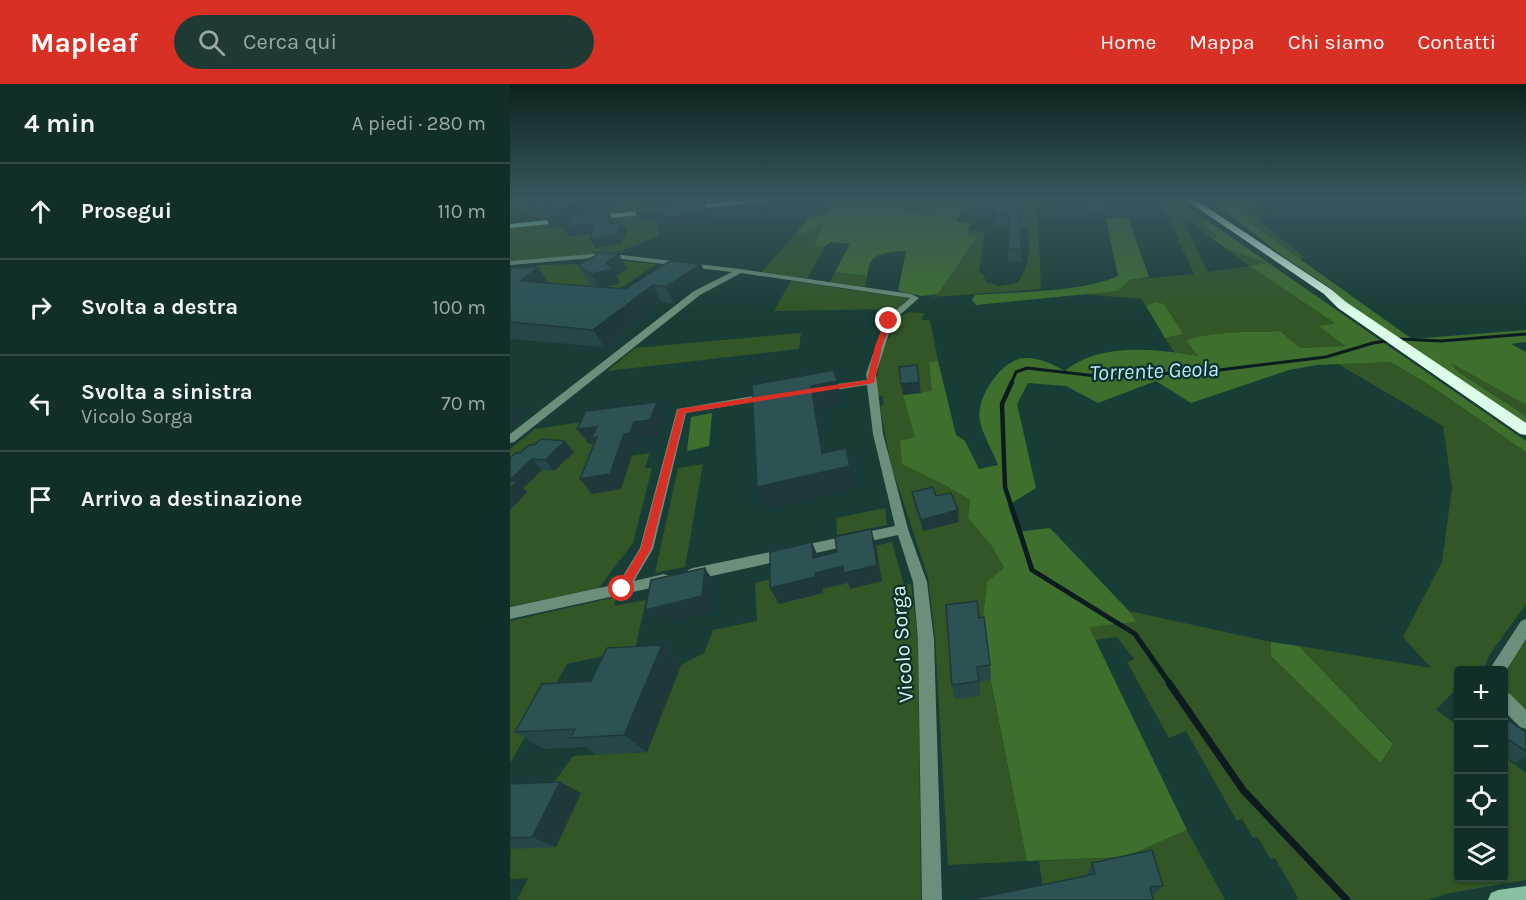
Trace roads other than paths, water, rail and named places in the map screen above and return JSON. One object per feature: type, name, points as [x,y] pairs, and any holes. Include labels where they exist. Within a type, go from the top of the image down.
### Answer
[{"type":"highway","points":[[1247,238],[1526,430]]},
{"type":"highway","points":[[1255,238],[1294,269]]},
{"type":"street","points":[[510,263],[605,255],[740,271]]},
{"type":"street","points":[[510,439],[697,293],[740,271]]},
{"type":"street","name":"Vicolo Sorga","points":[[740,271],[915,298],[889,321],[879,346],[871,381],[878,434],[902,529],[920,582],[926,640],[932,900]]},
{"type":"street","points":[[813,390],[871,381]]},
{"type":"street","points":[[622,589],[646,549],[681,411],[781,395]]},
{"type":"street","points":[[510,614],[902,529]]},
{"type":"street","points":[[1500,666],[1526,626]]},
{"type":"street","points":[[1508,705],[1526,721]]},
{"type":"street","points":[[1498,900],[1526,896]]},
{"type":"waterway","name":"Torrente Geola","points":[[1011,384],[1016,372],[1027,368],[1105,377],[1211,371],[1326,357],[1373,343],[1399,339],[1441,341],[1526,334]]},
{"type":"waterway","name":"Torrente Geola","points":[[1012,382],[1002,404],[1005,487],[1014,515]]},
{"type":"waterway","name":"Torrente Geola","points":[[1014,514],[1032,570],[1135,634],[1170,684]]},
{"type":"waterway","name":"Torrente Geola","points":[[1169,683],[1243,790],[1347,900]]}]
